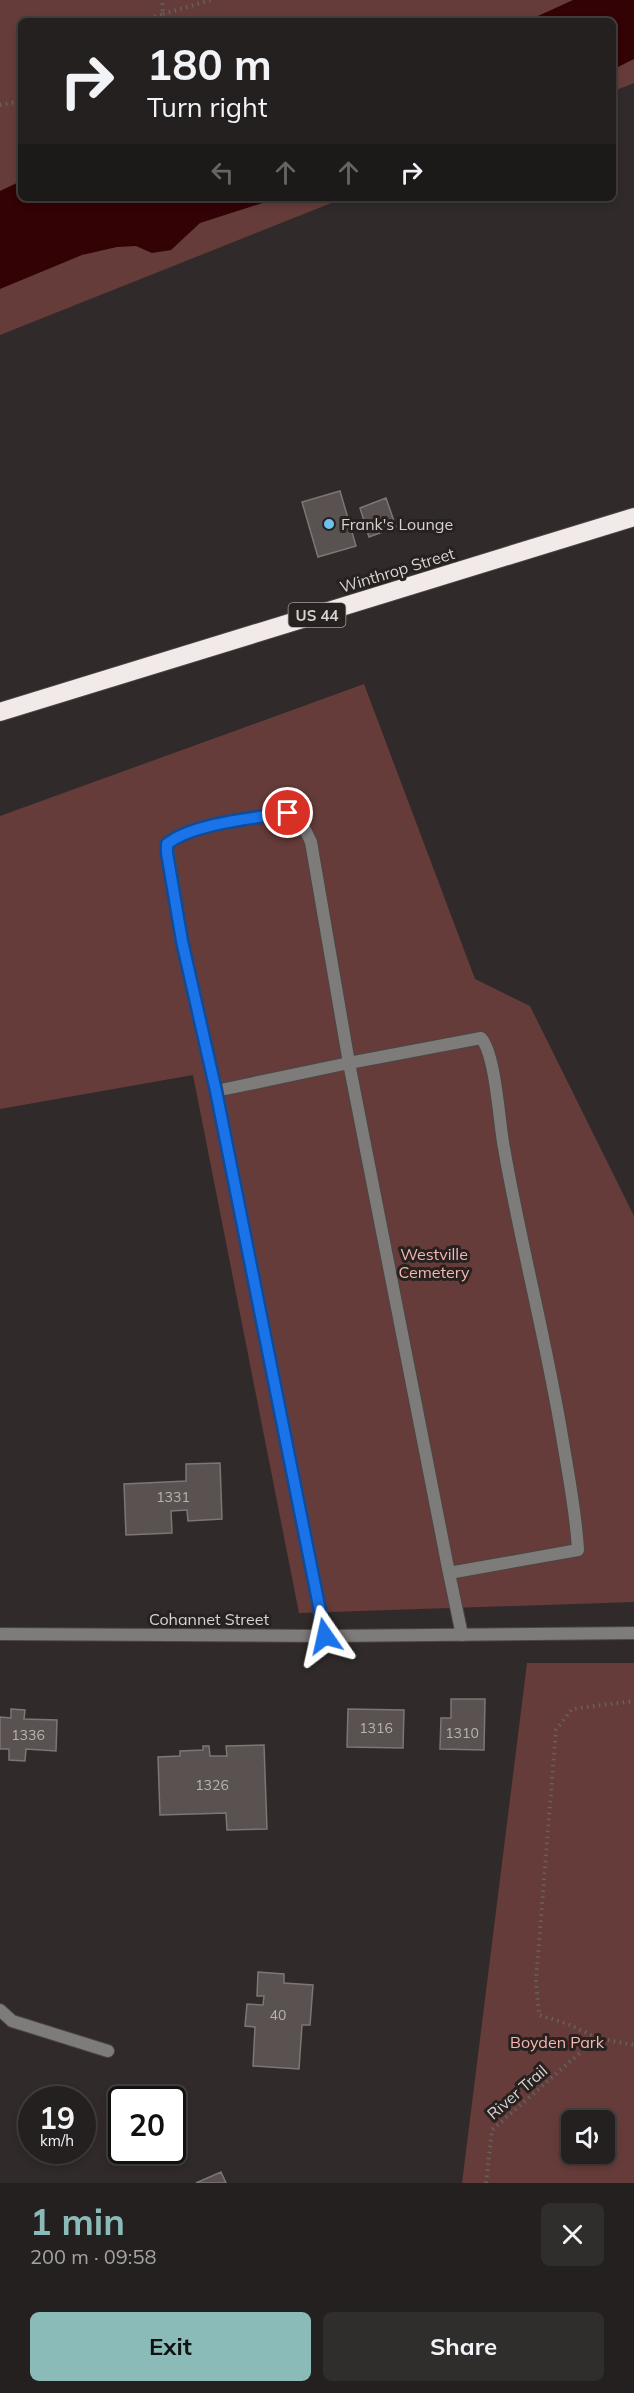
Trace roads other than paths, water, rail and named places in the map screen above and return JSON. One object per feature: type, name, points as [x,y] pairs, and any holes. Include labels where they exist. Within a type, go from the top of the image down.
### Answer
[{"type":"highway","name":"Winthrop Street","points":[[0,712],[634,517]]},
{"type":"street","points":[[325,1636],[216,1091],[182,941],[167,853],[167,844],[175,837],[214,826],[288,813],[300,819],[311,842],[349,1063],[462,1635]]},
{"type":"street","points":[[216,1091],[481,1038],[485,1044],[491,1063],[504,1149],[555,1391],[576,1521],[578,1550],[449,1573]]},
{"type":"street","name":"Cohannet Street","points":[[0,1634],[325,1636],[634,1633]]},
{"type":"street","points":[[0,2010],[12,2021],[108,2051]]},
{"type":"place","name":"Frank's Lounge","points":[[329,524]]},
{"type":"park label","name":"Westville Cemetery","points":[[434,1263]]},
{"type":"park label","name":"Boyden Park","points":[[557,2042]]}]
